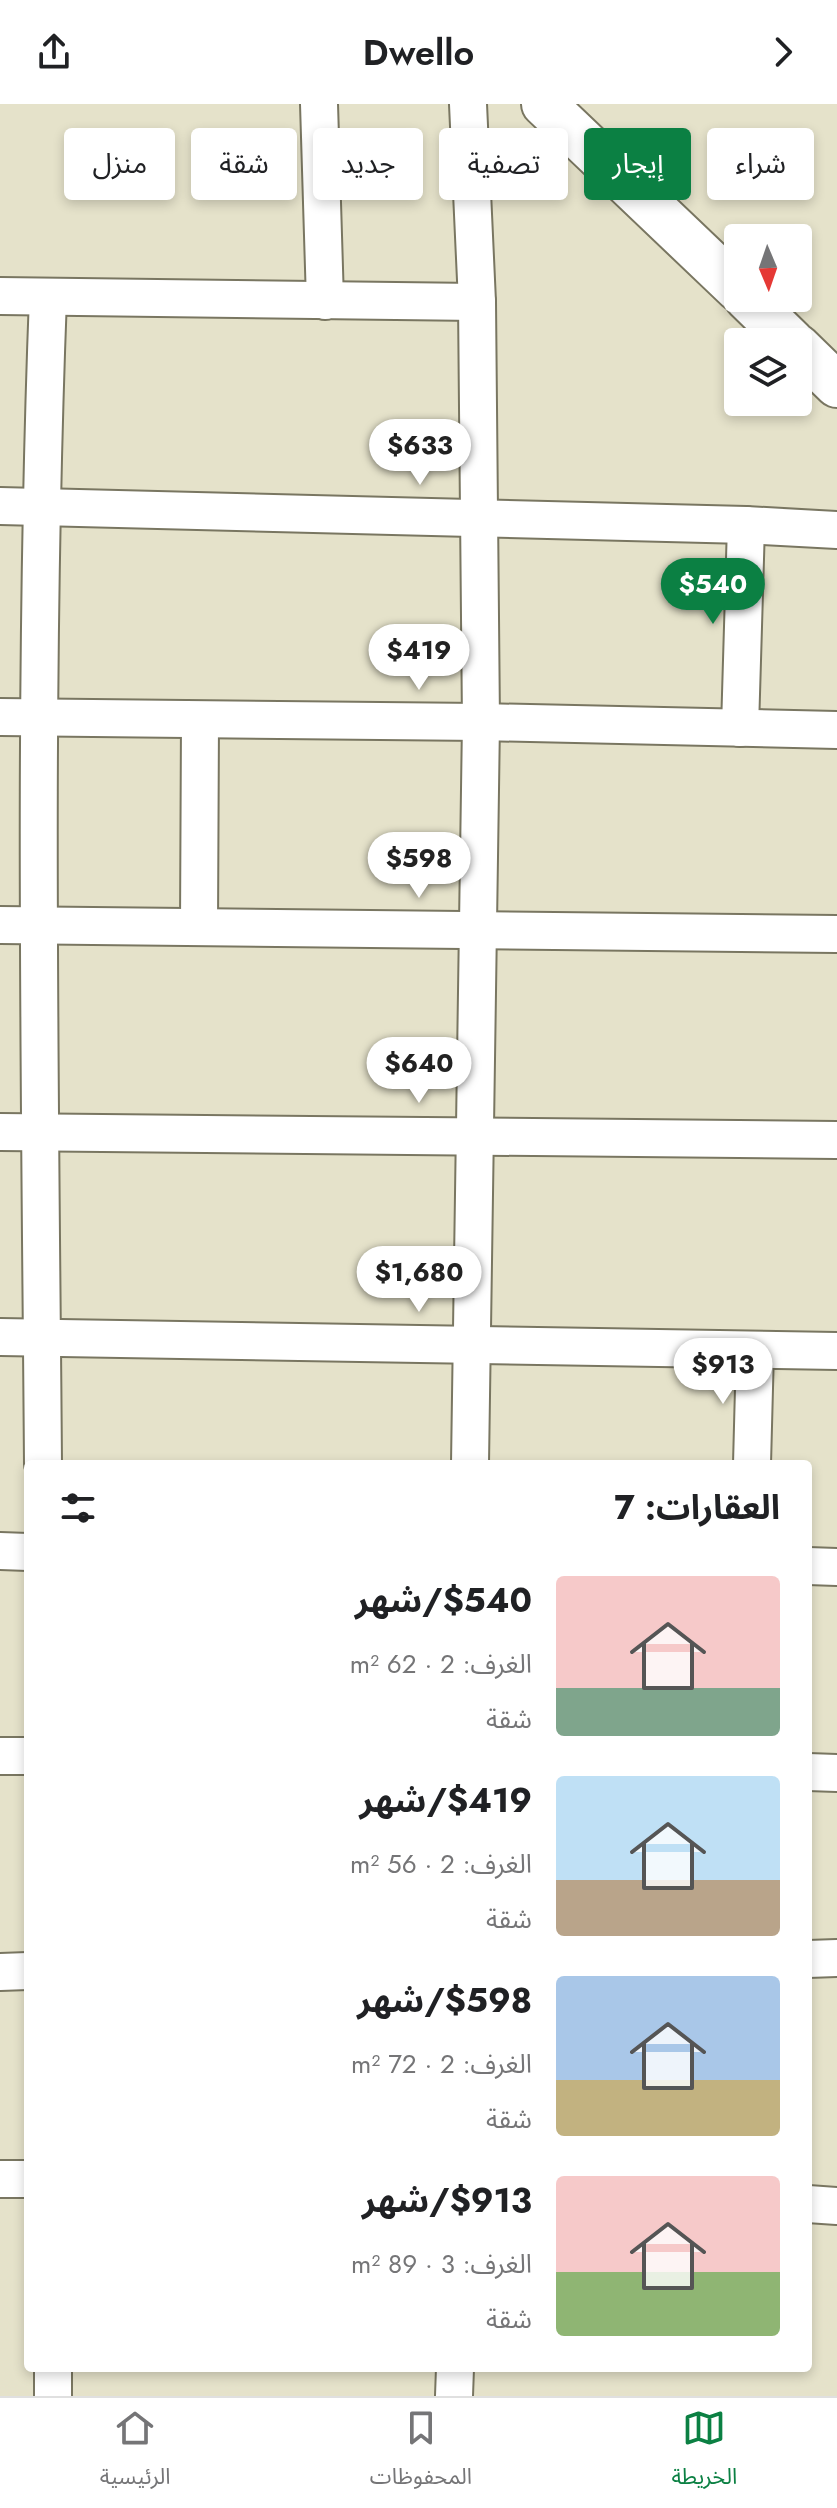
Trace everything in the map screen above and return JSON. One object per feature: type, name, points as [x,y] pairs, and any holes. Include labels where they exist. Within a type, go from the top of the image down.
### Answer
[{"type":"main road","points":[[544,104],[724,276]]},
{"type":"main road","points":[[761,312],[778,328]]},
{"type":"main road","points":[[812,361],[837,385]]},
{"type":"street","points":[[319,104],[325,301]]},
{"type":"street","points":[[468,104],[477,302],[481,722],[470,1460]]},
{"type":"street","points":[[0,296],[477,302]]},
{"type":"street","points":[[43,1460],[37,718],[40,507],[48,297]]},
{"type":"street","points":[[0,506],[837,530]]},
{"type":"street","points":[[740,728],[746,525]]},
{"type":"street","points":[[0,717],[481,722],[837,730]]},
{"type":"street","points":[[199,926],[200,720]]},
{"type":"street","points":[[0,925],[837,934]]},
{"type":"street","points":[[0,1132],[837,1140]]},
{"type":"street","points":[[0,1337],[837,1351]]},
{"type":"street","points":[[752,1460],[755,1350]]},
{"type":"street","points":[[0,1551],[24,1552]]},
{"type":"street","points":[[812,1566],[837,1567]]},
{"type":"street","points":[[0,1756],[24,1756]]},
{"type":"street","points":[[812,1772],[837,1773]]},
{"type":"street","points":[[812,1959],[837,1958]]},
{"type":"street","points":[[0,1972],[24,1971]]},
{"type":"street","points":[[0,2179],[24,2179]]},
{"type":"street","points":[[812,2204],[837,2206]]},
{"type":"street","points":[[53,2372],[53,2396]]},
{"type":"street","points":[[454,2396],[455,2372]]}]
